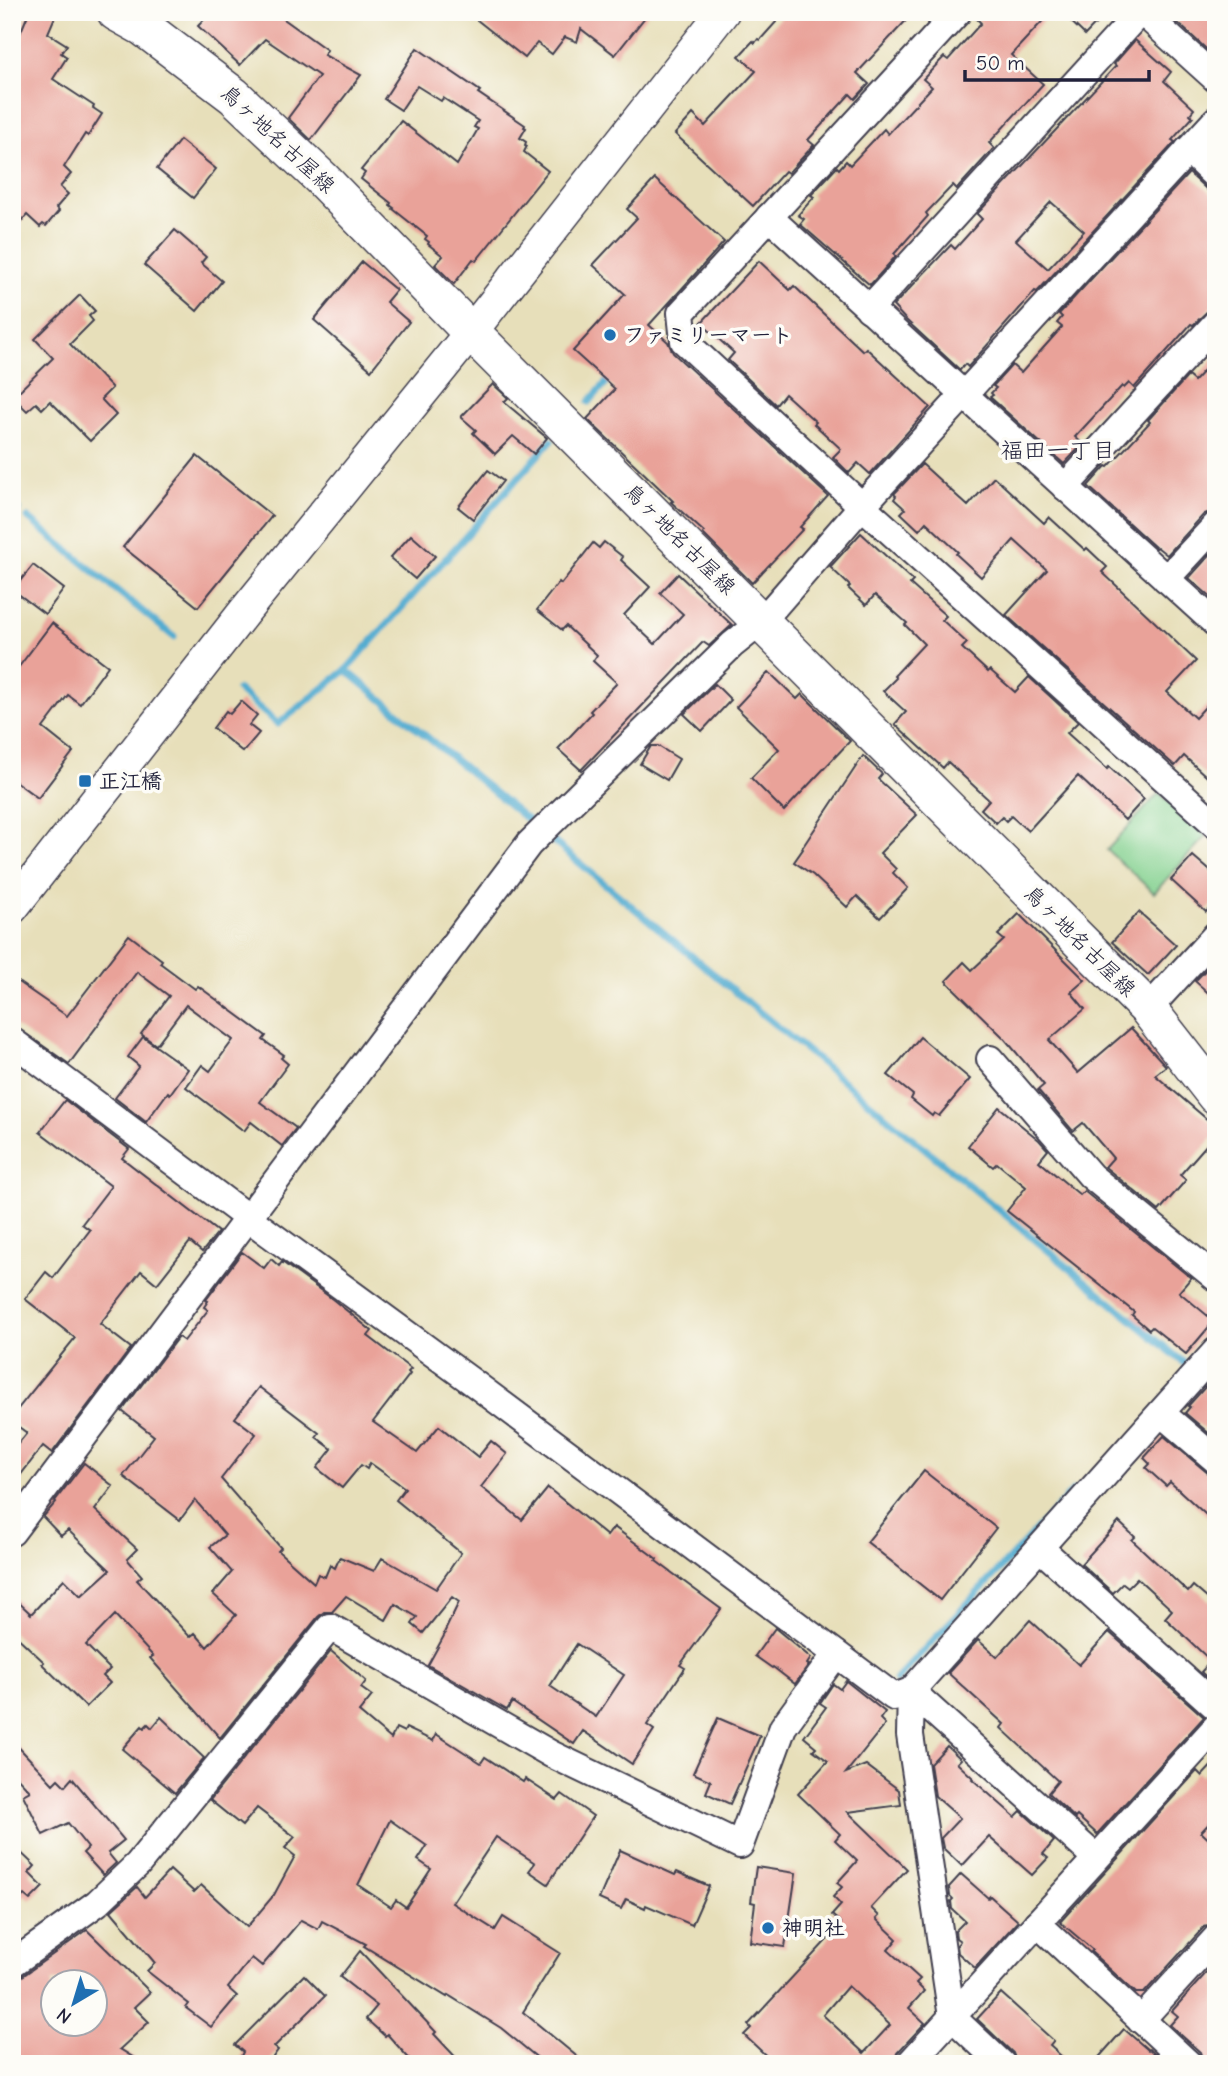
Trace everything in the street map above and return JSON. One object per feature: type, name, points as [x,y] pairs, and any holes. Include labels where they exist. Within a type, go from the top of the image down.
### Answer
[{"type":"main road","name":"鳥ヶ地名古屋線","points":[[116,12],[143,27],[234,96],[321,178],[1148,1009],[1216,1096]]},
{"type":"street","points":[[12,908],[244,612],[723,12]]},
{"type":"street","points":[[958,12],[681,313],[684,341],[862,506],[1216,825]]},
{"type":"street","points":[[869,309],[1141,12],[1216,79]]},
{"type":"street","points":[[12,1532],[529,844],[732,645],[762,621],[862,506],[1216,120]]},
{"type":"street","points":[[1188,150],[1216,177]]},
{"type":"street","points":[[769,217],[1216,624]]},
{"type":"street","points":[[1065,487],[1216,323]]},
{"type":"street","points":[[1166,579],[1216,525]]},
{"type":"street","points":[[1148,1009],[1216,935]]},
{"type":"street","points":[[12,1041],[894,1697],[911,1691],[1216,1351]]},
{"type":"street","points":[[990,1059],[1091,1175],[1216,1278]]},
{"type":"street","points":[[1161,1413],[1216,1460]]},
{"type":"street","points":[[1040,1548],[1216,1707]]},
{"type":"street","points":[[12,1964],[97,1903],[138,1864],[330,1628],[551,1754],[740,1845],[783,1727],[836,1654]]},
{"type":"street","points":[[911,1691],[1097,1858]]},
{"type":"street","points":[[911,1691],[910,1735],[952,2017],[1002,2064]]},
{"type":"street","points":[[909,2064],[1216,1727]]},
{"type":"street","points":[[1037,1923],[1189,2064]]},
{"type":"street","points":[[1141,2020],[1216,1938]]},
{"type":"green space","points":[[1159,793],[1206,836],[1154,893],[1107,850]]},
{"type":"building","points":[[29,12],[57,12],[48,33],[67,45],[61,53],[67,57],[53,79],[102,114],[88,136],[85,134],[64,167],[71,174],[60,187],[68,194],[56,208],[59,211],[46,226],[43,224],[40,227],[27,215],[12,232],[12,53]]},
{"type":"building","points":[[211,12],[274,12],[327,50],[324,55],[361,75],[311,140],[288,118],[319,76],[265,39],[240,65],[198,26]]},
{"type":"building","points":[[467,12],[649,12],[615,55],[581,29],[577,42],[565,37],[552,54],[537,43],[525,58]]},
{"type":"building","points":[[785,12],[914,12],[857,73],[869,84],[855,99],[850,94],[808,140],[814,145],[788,173],[785,171],[753,206],[675,134],[693,114],[705,126],[756,71],[739,56],[753,41],[755,43],[760,40]]},
{"type":"building","points":[[973,12],[1051,12],[1011,55],[1043,84],[989,143],[994,148],[957,189],[953,185],[926,213],[928,216],[870,285],[800,224],[804,219],[798,215],[814,197],[811,195],[837,167],[839,169],[846,161],[850,165],[884,129],[888,134],[932,87],[923,79],[944,57],[948,60],[981,23]]},
{"type":"building","points":[[1061,12],[1107,12],[1085,35]]},
{"type":"building","points":[[1166,12],[1216,12],[1216,58]]},
{"type":"building","points":[[1135,40],[1171,72],[1164,81],[1194,109],[1190,114],[1193,117],[1172,140],[1175,142],[1037,292],[1035,291],[968,367],[965,364],[960,370],[893,306],[951,245],[955,249],[982,219],[977,214],[1116,66],[1114,64]],"holes":[[[1051,202],[1084,231],[1048,269],[1016,240]]]},
{"type":"building","points":[[417,48],[525,125],[520,138],[526,142],[524,152],[548,171],[476,261],[473,259],[454,284],[435,265],[443,256],[428,244],[425,239],[427,236],[361,179],[365,173],[361,170],[401,121],[457,165],[478,129],[474,127],[478,121],[443,98],[441,101],[417,86],[401,110],[384,99]]},
{"type":"building","points":[[180,140],[216,169],[193,198],[157,169]]},
{"type":"building","points":[[1189,173],[1216,198],[1216,303],[1191,324],[1134,388],[1129,383],[1124,388],[1122,386],[1075,437],[1083,444],[1064,464],[990,397],[996,388],[993,386],[1012,365],[1021,373],[1062,327],[1057,323],[1062,317],[1059,314]]},
{"type":"building","points":[[655,179],[724,242],[649,325],[668,342],[673,353],[828,496],[800,527],[803,529],[752,583],[704,532],[671,502],[673,501],[587,419],[615,389],[573,351],[625,294],[593,265],[637,218],[627,209]]},
{"type":"building","points":[[175,230],[206,257],[201,263],[222,281],[197,311],[144,265]]},
{"type":"building","points":[[759,261],[790,290],[794,286],[863,351],[866,348],[930,407],[870,474],[858,463],[849,473],[833,457],[841,449],[814,424],[816,422],[785,394],[776,405],[728,360],[734,353],[701,323]]},
{"type":"building","points":[[362,262],[396,290],[386,302],[409,322],[371,370],[314,320]]},
{"type":"building","points":[[80,295],[95,311],[89,316],[93,321],[70,344],[112,388],[101,399],[116,415],[90,441],[50,401],[42,409],[36,403],[27,411],[13,397],[53,358],[35,339]]},
{"type":"building","points":[[1216,357],[1216,510],[1204,514],[1167,555],[1088,486],[1150,422],[1148,420],[1188,376],[1194,381]]},
{"type":"building","points":[[493,384],[508,398],[504,402],[547,438],[534,454],[513,436],[495,454],[473,433],[476,430],[461,417]]},
{"type":"building","points":[[197,456],[272,516],[198,607],[123,547]]},
{"type":"building","points":[[922,464],[968,506],[994,477],[1044,523],[1049,517],[1085,550],[1087,548],[1107,567],[1102,572],[1196,661],[1167,692],[1195,718],[1216,695],[1216,785],[1184,756],[1175,766],[1006,615],[1047,570],[1014,540],[981,577],[926,522],[919,530],[901,513],[905,509],[894,499],[894,494]]},
{"type":"building","points":[[488,470],[503,481],[473,519],[458,507]]},
{"type":"building","points":[[861,533],[913,581],[910,584],[946,616],[942,620],[967,643],[962,648],[988,672],[990,670],[1015,692],[1029,677],[1078,722],[1067,733],[1144,799],[1125,820],[1078,776],[1028,831],[1011,816],[1006,821],[1002,817],[996,823],[981,809],[989,800],[948,762],[943,768],[895,724],[906,712],[883,691],[924,644],[905,625],[907,623],[875,595],[866,605],[830,567]]},
{"type":"building","points":[[411,535],[435,556],[415,579],[390,558]]},
{"type":"building","points":[[604,542],[623,557],[621,560],[650,587],[624,615],[655,644],[683,614],[660,593],[678,574],[732,625],[709,646],[703,642],[581,770],[558,749],[617,683],[593,661],[597,655],[566,626],[562,630],[537,610],[593,543],[599,548]]},
{"type":"building","points":[[1216,548],[1216,602],[1189,578]]},
{"type":"building","points":[[33,565],[64,589],[45,614],[13,590]]},
{"type":"building","points":[[52,623],[108,666],[80,704],[68,695],[43,728],[73,752],[38,798],[12,779],[12,676]]},
{"type":"building","points":[[769,672],[797,699],[802,694],[850,741],[784,811],[751,778],[779,749],[736,707]]},
{"type":"building","points":[[715,684],[731,700],[702,731],[684,714]]},
{"type":"building","points":[[241,701],[257,715],[249,725],[259,733],[243,752],[213,728],[226,711],[230,714]]},
{"type":"building","points":[[651,746],[658,746],[679,759],[667,780],[640,764]]},
{"type":"building","points":[[863,756],[882,774],[878,779],[917,815],[880,853],[896,869],[893,873],[908,888],[880,918],[857,896],[847,907],[813,875],[794,862]]},
{"type":"building","points":[[1193,856],[1216,876],[1216,902],[1206,912],[1171,880]]},
{"type":"building","points":[[1139,912],[1176,945],[1148,975],[1112,942]]},
{"type":"building","points":[[1019,914],[1085,980],[1071,992],[1085,1009],[1049,1040],[1078,1073],[1131,1028],[1166,1066],[1155,1075],[1216,1127],[1216,1134],[1180,1175],[1186,1180],[1159,1211],[1105,1167],[1113,1158],[1083,1123],[1073,1131],[1038,1090],[1044,1085],[1004,1038],[946,981],[964,962],[972,970],[1004,940],[998,935]]},
{"type":"building","points":[[129,935],[195,989],[198,986],[266,1036],[263,1040],[284,1055],[281,1058],[288,1064],[260,1102],[296,1128],[282,1146],[251,1122],[244,1131],[186,1087],[202,1065],[210,1071],[233,1040],[186,1005],[156,1045],[141,1034],[169,996],[137,972],[69,1064],[12,1024],[12,978],[67,1016]]},
{"type":"building","points":[[1216,959],[1216,1000],[1195,981]]},
{"type":"building","points":[[143,1037],[188,1069],[146,1122],[115,1098],[139,1066],[128,1057]]},
{"type":"building","points":[[920,1037],[970,1079],[939,1116],[934,1113],[932,1116],[911,1099],[913,1095],[888,1075]]},
{"type":"building","points":[[65,1100],[129,1149],[122,1158],[218,1232],[202,1252],[190,1242],[157,1284],[141,1271],[100,1324],[131,1348],[52,1453],[43,1446],[12,1486],[12,1451],[27,1433],[12,1422],[12,1416],[75,1338],[25,1299],[46,1272],[53,1278],[90,1230],[82,1224],[111,1186],[40,1132]]},
{"type":"building","points":[[999,1107],[1048,1150],[1039,1161],[1080,1195],[1084,1191],[1191,1278],[1179,1292],[1214,1321],[1186,1354],[1152,1327],[1149,1330],[1132,1315],[1134,1312],[1007,1211],[1026,1187],[997,1163],[993,1167],[968,1146]]},
{"type":"building","points":[[242,1252],[264,1268],[271,1259],[279,1266],[282,1262],[372,1331],[368,1336],[411,1369],[408,1372],[410,1374],[373,1422],[417,1453],[439,1426],[478,1457],[491,1441],[507,1454],[481,1487],[522,1520],[548,1488],[607,1536],[614,1527],[721,1609],[680,1665],[685,1668],[647,1725],[654,1730],[632,1764],[583,1731],[574,1744],[512,1702],[507,1710],[428,1665],[459,1602],[452,1597],[423,1633],[412,1624],[417,1617],[395,1604],[386,1620],[346,1596],[332,1612],[324,1612],[318,1617],[220,1738],[150,1658],[153,1656],[115,1615],[86,1645],[110,1669],[103,1676],[110,1683],[86,1707],[12,1632],[12,1596],[31,1614],[64,1579],[81,1596],[110,1570],[68,1530],[61,1536],[43,1517],[84,1463],[113,1486],[95,1510],[137,1549],[127,1559],[142,1576],[137,1580],[190,1637],[195,1633],[207,1647],[236,1615],[213,1594],[232,1572],[210,1547],[225,1535],[195,1500],[180,1520],[123,1476],[154,1436],[122,1411],[178,1337],[184,1341],[208,1310],[204,1307],[208,1301],[206,1300]],"holes":[[[259,1387],[319,1433],[316,1437],[332,1449],[317,1468],[342,1488],[361,1465],[367,1469],[370,1463],[405,1488],[396,1500],[461,1553],[436,1589],[382,1558],[374,1571],[340,1557],[335,1568],[330,1565],[325,1577],[318,1574],[314,1583],[278,1551],[281,1548],[221,1479],[256,1434],[235,1418]],[[577,1644],[624,1675],[596,1717],[550,1686]]]},
{"type":"building","points":[[1216,1375],[1216,1429],[1211,1435],[1185,1413],[1190,1407],[1188,1406]]},
{"type":"building","points":[[1164,1436],[1216,1480],[1216,1524],[1170,1482],[1166,1486],[1146,1468],[1150,1464],[1144,1458]]},
{"type":"building","points":[[924,1471],[996,1528],[940,1600],[867,1542]]},
{"type":"building","points":[[1119,1522],[1135,1537],[1132,1540],[1188,1592],[1193,1586],[1216,1606],[1216,1686],[1201,1672],[1211,1661],[1165,1618],[1172,1610],[1137,1578],[1128,1587],[1123,1583],[1113,1593],[1081,1564]]},
{"type":"building","points":[[1030,1620],[1079,1665],[1109,1632],[1204,1717],[1097,1834],[1048,1793],[1058,1781],[1001,1728],[1004,1724],[948,1673],[978,1640],[997,1657]]},
{"type":"building","points":[[775,1628],[811,1658],[795,1684],[755,1656]]},
{"type":"building","points":[[331,1651],[366,1681],[361,1688],[372,1696],[359,1712],[391,1739],[396,1728],[404,1732],[406,1728],[433,1741],[436,1734],[481,1763],[485,1757],[557,1800],[562,1794],[593,1816],[548,1884],[529,1871],[535,1863],[496,1837],[452,1903],[495,1930],[503,1917],[560,1953],[523,2012],[586,2064],[545,2064],[501,2028],[364,1946],[366,1944],[322,1921],[318,1929],[301,1920],[262,1966],[252,1958],[228,1988],[237,1996],[211,2027],[186,2008],[189,2004],[147,1971],[155,1963],[111,1911],[137,1887],[145,1897],[170,1870],[194,1892],[201,1885],[247,1927],[274,1895],[295,1856],[285,1848],[295,1837],[257,1808],[242,1826],[210,1800]],"holes":[[[390,1820],[427,1846],[418,1860],[431,1869],[406,1907],[396,1900],[391,1907],[358,1885]]]},
{"type":"building","points":[[846,1681],[885,1712],[880,1719],[885,1724],[846,1773],[866,1765],[899,1790],[901,1805],[848,1812],[907,1869],[871,1908],[879,1916],[876,1919],[897,1939],[888,1950],[920,1979],[916,1983],[924,1991],[909,2008],[925,2023],[897,2053],[894,2064],[775,2064],[744,2035],[751,2028],[748,2025],[839,1927],[841,1923],[832,1915],[841,1905],[833,1897],[842,1887],[837,1883],[857,1861],[835,1840],[840,1834],[798,1794],[828,1761],[813,1750],[816,1747],[804,1737],[826,1707],[820,1703],[833,1684],[840,1689]],"holes":[[[848,1986],[890,2025],[864,2053],[823,2015]]]},
{"type":"building","points":[[161,1717],[204,1758],[175,1793],[122,1749],[142,1726],[144,1728],[148,1724],[152,1728]]},
{"type":"building","points":[[718,1718],[760,1736],[730,1804],[706,1793],[711,1781],[693,1773]]},
{"type":"building","points":[[12,1740],[53,1784],[58,1779],[65,1786],[72,1778],[124,1840],[108,1853],[116,1863],[103,1875],[83,1853],[88,1848],[68,1823],[43,1835],[23,1795],[30,1791],[12,1772]]},
{"type":"building","points":[[947,1746],[961,1759],[957,1763],[972,1779],[1015,1817],[1021,1811],[1054,1841],[1043,1854],[1048,1858],[1032,1875],[989,1837],[962,1866],[943,1848],[941,1838],[960,1818],[935,1796],[930,1764]]},
{"type":"building","points":[[1216,1761],[1216,1816],[1201,1832],[1216,1846],[1216,1923],[1204,1927],[1144,1993],[1136,1993],[1060,1922],[1197,1771],[1202,1776]]},
{"type":"building","points":[[12,1844],[35,1866],[29,1873],[43,1887],[30,1900],[24,1895],[12,1907]]},
{"type":"building","points":[[620,1850],[675,1875],[677,1872],[709,1886],[692,1925],[626,1899],[621,1909],[599,1899]]},
{"type":"building","points":[[756,1867],[796,1873],[785,1947],[750,1942],[755,1903],[751,1902]]},
{"type":"building","points":[[961,1874],[1018,1921],[975,1968],[958,1953],[957,1945],[960,1941],[956,1938],[955,1931],[965,1921],[952,1909],[953,1899],[949,1887]]},
{"type":"building","points":[[87,1930],[150,1992],[134,2007],[149,2022],[120,2049],[144,2064],[12,2064],[12,1980],[21,1977]]},
{"type":"building","points":[[360,1951],[436,2032],[434,2034],[462,2064],[414,2064],[387,2034],[385,2036],[366,2019],[377,2006],[340,1977]]},
{"type":"building","points":[[1216,1962],[1216,2064],[1204,2064],[1200,2052],[1170,2025],[1178,2016],[1172,2011]]},
{"type":"building","points":[[304,1975],[325,1996],[274,2047],[278,2050],[268,2064],[237,2064],[243,2052],[235,2045]]},
{"type":"building","points":[[1001,1993],[1054,2041],[1050,2046],[1070,2064],[1017,2064],[1013,2053],[977,2019]]},
{"type":"building","points":[[1124,2029],[1148,2050],[1166,2064],[1093,2064]]},
{"type":"waterway","points":[[589,402],[612,376]]},
{"type":"waterway","points":[[238,690],[278,724],[346,670],[551,441]]},
{"type":"waterway","points":[[12,505],[19,510]]},
{"type":"waterway","points":[[28,518],[174,637]]},
{"type":"waterway","points":[[346,670],[535,826]]},
{"type":"waterway","points":[[548,837],[1189,1367],[1186,1370]]},
{"type":"waterway","points":[[12,1077],[21,1065]]},
{"type":"waterway","points":[[896,1680],[1073,1491]]},
{"type":"place","name":"ファミリーマート","points":[[610,335]]},
{"type":"place","name":"正江橋","points":[[85,781]]},
{"type":"place","name":"神明社","points":[[768,1928]]},
{"type":"district","name":"福田一丁目","points":[[1058,450]]}]
